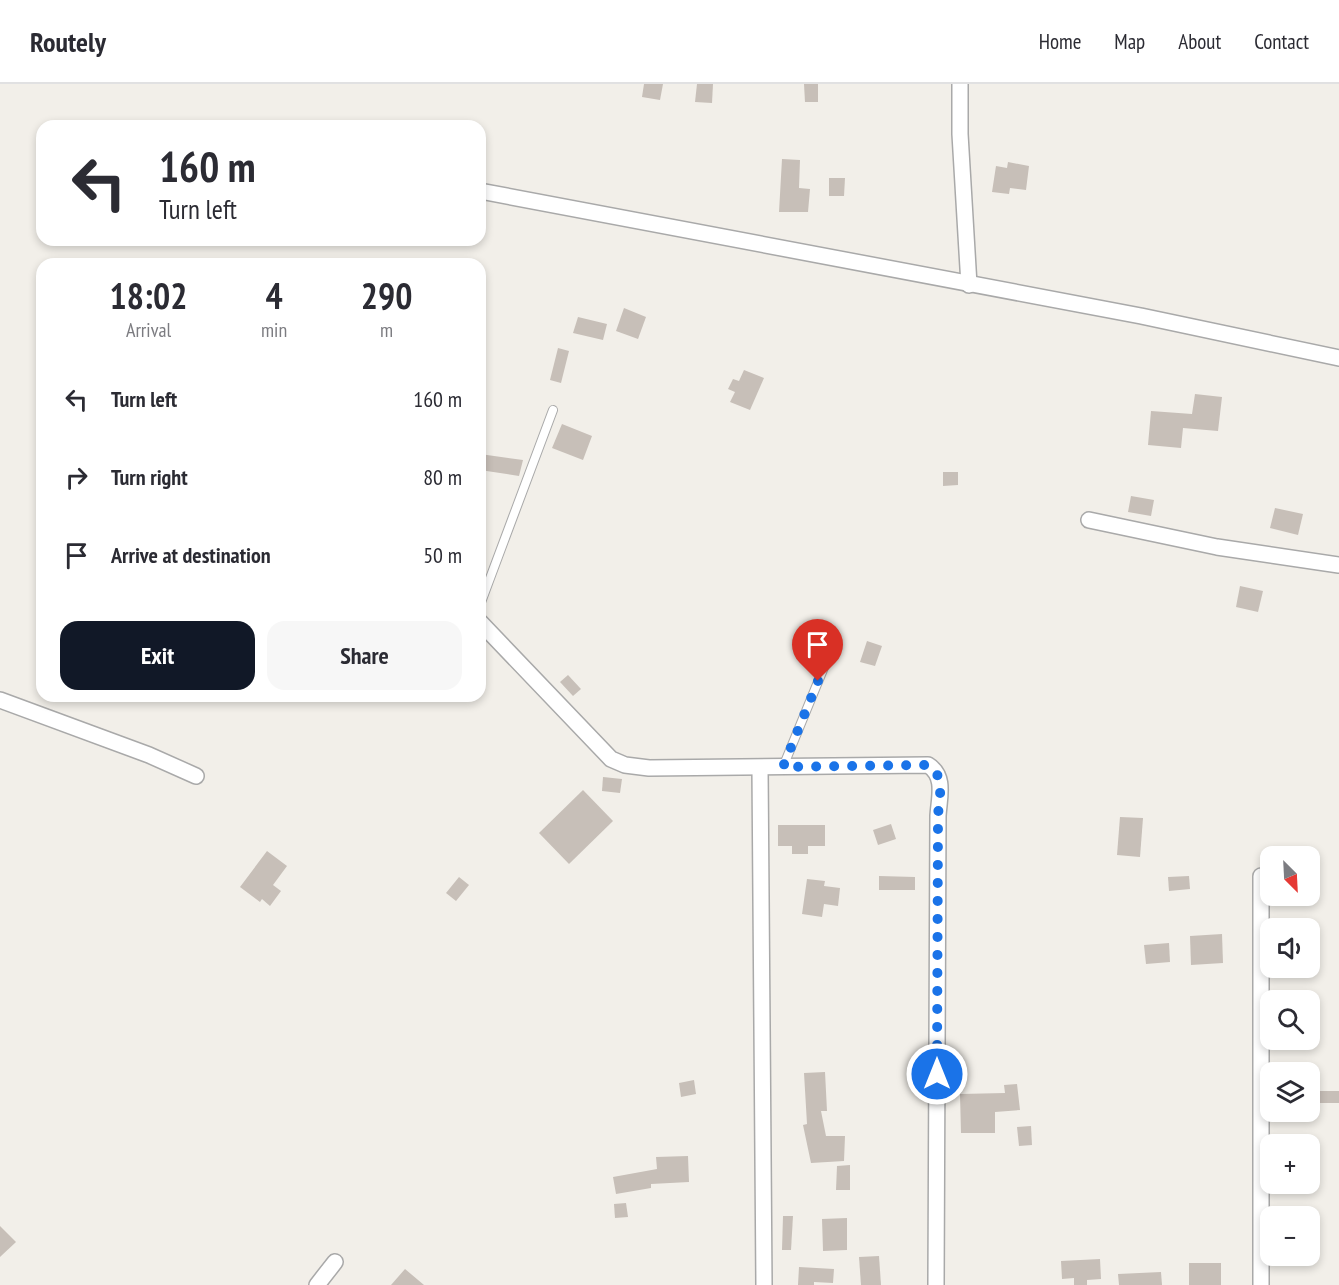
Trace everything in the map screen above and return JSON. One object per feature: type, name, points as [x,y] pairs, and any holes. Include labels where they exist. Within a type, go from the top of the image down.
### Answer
[{"type":"street","points":[[960,84],[960,134],[969,285]]},
{"type":"street","points":[[486,192],[1142,316],[1339,358]]},
{"type":"street","points":[[1089,520],[1217,546],[1339,565]]},
{"type":"street","points":[[486,628],[611,759],[625,765],[650,768],[928,765],[935,769],[941,781],[938,828],[936,1285]]},
{"type":"street","points":[[0,700],[149,755],[196,776]]},
{"type":"street","points":[[760,768],[764,1285]]},
{"type":"street","points":[[1261,906],[1261,1285]]},
{"type":"street","points":[[317,1285],[335,1262]]},
{"type":"lane","points":[[486,589],[553,410]]},
{"type":"lane","points":[[783,767],[827,660]]},
{"type":"building","points":[[644,84],[663,84],[660,100],[642,97]]},
{"type":"building","points":[[697,84],[713,84],[712,103],[695,102]]},
{"type":"building","points":[[804,84],[818,84],[818,102],[805,102]]},
{"type":"building","points":[[782,159],[800,160],[799,188],[810,189],[808,212],[779,212]]},
{"type":"building","points":[[1008,162],[1029,166],[1026,190],[1010,188],[1009,194],[992,192],[996,166],[1007,168]]},
{"type":"building","points":[[829,178],[845,178],[844,196],[829,196]]},
{"type":"building","points":[[624,308],[646,317],[638,339],[616,331]]},
{"type":"building","points":[[578,317],[607,324],[603,340],[573,333]]},
{"type":"building","points":[[558,348],[569,351],[561,383],[550,380]]},
{"type":"building","points":[[744,370],[764,378],[750,410],[730,402],[735,392],[728,389],[733,379],[739,381]]},
{"type":"building","points":[[1195,394],[1222,397],[1218,431],[1183,428],[1181,448],[1148,445],[1151,411],[1192,414]]},
{"type":"building","points":[[562,424],[592,436],[583,460],[552,448]]},
{"type":"building","points":[[486,455],[523,460],[519,476],[486,471]]},
{"type":"building","points":[[943,472],[958,472],[958,485],[943,486]]},
{"type":"building","points":[[1131,496],[1154,500],[1151,516],[1128,512]]},
{"type":"building","points":[[1275,508],[1303,514],[1298,535],[1270,528]]},
{"type":"building","points":[[1240,586],[1263,591],[1258,612],[1236,607]]},
{"type":"building","points":[[867,641],[882,646],[875,666],[860,662]]},
{"type":"building","points":[[568,675],[581,689],[573,696],[560,682]]},
{"type":"building","points":[[603,777],[622,779],[620,793],[602,791]]},
{"type":"building","points":[[583,790],[613,821],[569,864],[539,833]]},
{"type":"building","points":[[1120,817],[1143,818],[1140,857],[1117,855]]},
{"type":"building","points":[[891,824],[896,839],[878,845],[873,830]]},
{"type":"building","points":[[778,825],[825,825],[825,846],[808,846],[808,854],[792,854],[792,846],[778,846]]},
{"type":"building","points":[[267,851],[287,866],[273,885],[281,891],[270,906],[262,899],[260,902],[240,887]]},
{"type":"building","points":[[879,876],[915,877],[915,890],[879,890]]},
{"type":"building","points":[[1189,876],[1190,889],[1169,891],[1168,877]]},
{"type":"building","points":[[459,877],[469,885],[456,901],[446,893]]},
{"type":"building","points":[[807,879],[825,881],[824,886],[840,888],[838,906],[824,904],[822,917],[802,914]]},
{"type":"building","points":[[1222,934],[1223,963],[1191,965],[1190,936]]},
{"type":"building","points":[[1169,943],[1170,962],[1146,964],[1144,945]]},
{"type":"building","points":[[825,1072],[827,1111],[821,1111],[826,1136],[845,1136],[844,1161],[811,1163],[803,1125],[807,1124],[804,1073]]},
{"type":"building","points":[[694,1080],[696,1094],[681,1097],[679,1083]]},
{"type":"building","points":[[1017,1084],[1020,1110],[995,1112],[995,1133],[961,1133],[960,1094],[1005,1093],[1004,1085]]},
{"type":"building","points":[[1320,1091],[1339,1091],[1339,1103],[1320,1103]]},
{"type":"building","points":[[1031,1126],[1032,1145],[1019,1146],[1017,1127]]},
{"type":"building","points":[[688,1156],[689,1182],[651,1184],[651,1188],[616,1194],[613,1177],[657,1169],[656,1157]]},
{"type":"building","points":[[850,1165],[850,1190],[836,1190],[837,1166]]},
{"type":"building","points":[[626,1203],[628,1217],[615,1218],[614,1204]]},
{"type":"building","points":[[783,1216],[793,1216],[791,1250],[782,1250]]},
{"type":"building","points":[[847,1218],[847,1250],[823,1251],[822,1219]]},
{"type":"building","points":[[0,1226],[16,1242],[0,1257]]},
{"type":"building","points":[[879,1256],[881,1285],[861,1285],[859,1257]]},
{"type":"building","points":[[1100,1259],[1101,1279],[1087,1280],[1087,1285],[1074,1285],[1074,1278],[1062,1279],[1061,1261]]},
{"type":"building","points":[[1189,1263],[1221,1263],[1221,1285],[1189,1285]]},
{"type":"building","points":[[799,1267],[834,1269],[833,1283],[814,1282],[814,1285],[798,1285]]},
{"type":"building","points":[[405,1269],[424,1285],[391,1285]]},
{"type":"building","points":[[1161,1272],[1162,1285],[1119,1285],[1118,1274]]},
{"type":"route","points":[[818,681],[783,767],[928,765],[935,769],[941,781],[938,816],[937,1074]]}]
